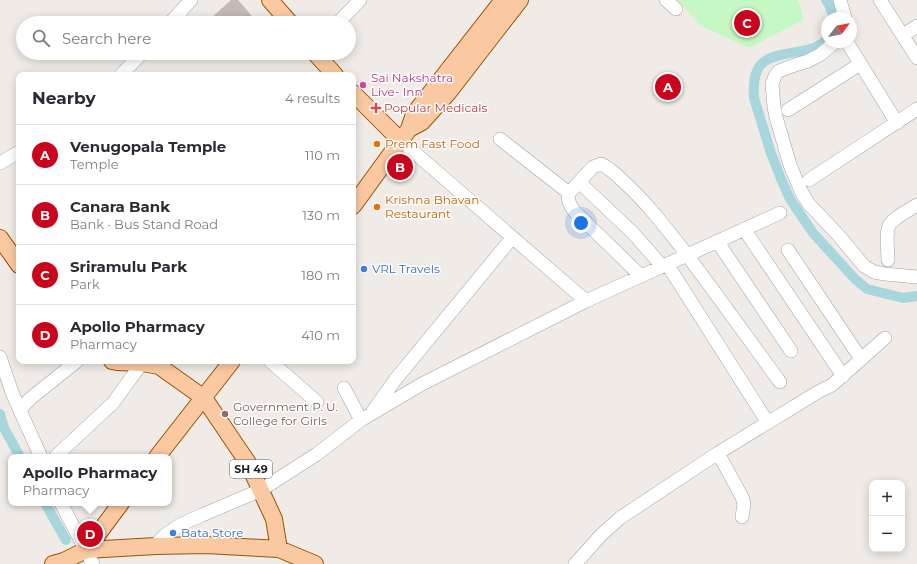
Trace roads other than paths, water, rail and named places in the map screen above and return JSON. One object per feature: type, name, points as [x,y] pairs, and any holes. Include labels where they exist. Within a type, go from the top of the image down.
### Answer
[{"type":"main road","points":[[270,0],[284,16]]},
{"type":"main road","points":[[356,202],[404,134],[414,114],[502,0]]},
{"type":"main road","points":[[404,134],[422,122],[443,99],[520,0]]},
{"type":"main road","points":[[321,60],[332,72]]},
{"type":"main road","points":[[356,96],[404,134]]},
{"type":"main road","points":[[0,238],[16,261]]},
{"type":"main road","points":[[148,364],[159,366],[204,398]]},
{"type":"main road","points":[[159,454],[230,364]]},
{"type":"main road","name":"SH 49","points":[[204,398],[248,463],[274,519],[279,549]]},
{"type":"main road","points":[[90,557],[118,506]]},
{"type":"main road","points":[[61,563],[156,546],[206,545],[279,549],[314,564]]},
{"type":"street","points":[[176,16],[191,0]]},
{"type":"street","points":[[345,16],[360,0]]},
{"type":"street","points":[[840,0],[843,12]]},
{"type":"street","points":[[880,0],[917,58]]},
{"type":"street","points":[[903,36],[917,26]]},
{"type":"street","points":[[828,48],[808,62],[779,71],[773,80],[774,108],[790,165],[808,203],[864,266],[874,272],[917,277]]},
{"type":"street","points":[[851,48],[897,123]]},
{"type":"street","points":[[124,72],[135,60]]},
{"type":"street","points":[[788,110],[860,64]]},
{"type":"street","points":[[809,180],[917,109]]},
{"type":"street","points":[[404,134],[512,238],[586,301]]},
{"type":"street","points":[[500,139],[569,193]]},
{"type":"street","points":[[0,163],[16,154]]},
{"type":"street","points":[[641,276],[574,211],[568,201],[569,193],[593,167],[601,164],[605,166],[638,195],[687,255],[780,382]]},
{"type":"street","points":[[579,182],[633,233],[664,265],[768,423]]},
{"type":"street","points":[[888,260],[888,232],[890,225],[917,205]]},
{"type":"street","points":[[156,546],[165,535],[180,525],[202,514],[261,490],[318,454],[366,417],[422,384],[586,301],[780,212]]},
{"type":"street","points":[[744,229],[843,376]]},
{"type":"street","points":[[366,417],[512,238]]},
{"type":"street","points":[[717,241],[791,351]]},
{"type":"street","points":[[788,250],[861,359]]},
{"type":"street","points":[[575,564],[602,534],[620,518],[718,453],[832,385],[885,338]]},
{"type":"street","points":[[0,357],[13,395],[40,454]]},
{"type":"street","points":[[20,410],[31,398],[73,364]]},
{"type":"street","points":[[58,454],[113,403],[141,364]]},
{"type":"street","points":[[273,364],[317,402]]},
{"type":"street","points":[[395,380],[401,397]]},
{"type":"street","points":[[344,388],[366,417]]},
{"type":"street","points":[[718,453],[742,497],[744,504],[742,517]]},
{"type":"street","points":[[63,506],[90,557]]},
{"type":"waterway","points":[[826,0],[832,12]]},
{"type":"waterway","points":[[821,44],[802,51],[780,55],[764,61],[759,67],[754,84],[754,98],[771,153],[790,199],[813,233],[855,279],[867,289],[903,298],[917,296]]},
{"type":"waterway","points":[[0,414],[4,428],[18,454]]},
{"type":"waterway","points":[[47,506],[66,540]]},
{"type":"place","name":"Sriramulu Park","points":[[747,23]]},
{"type":"place","name":"Sai Nakshatra Live- Inn","points":[[363,85]]},
{"type":"place","name":"Venugopala Temple","points":[[668,87]]},
{"type":"place","name":"Popular Medicals","points":[[376,108]]},
{"type":"place","name":"Prem Fast Food","points":[[377,144]]},
{"type":"place","name":"Canara Bank","points":[[400,167]]},
{"type":"place","name":"Krishna Bhavan Restaurant","points":[[377,207]]},
{"type":"place","name":"VRL Travels","points":[[364,269]]},
{"type":"place","name":"Government P. U. College for Girls","points":[[225,414]]},
{"type":"place","name":"Bata Store","points":[[173,533]]},
{"type":"place","name":"Apollo Pharmacy","points":[[90,534]]}]
